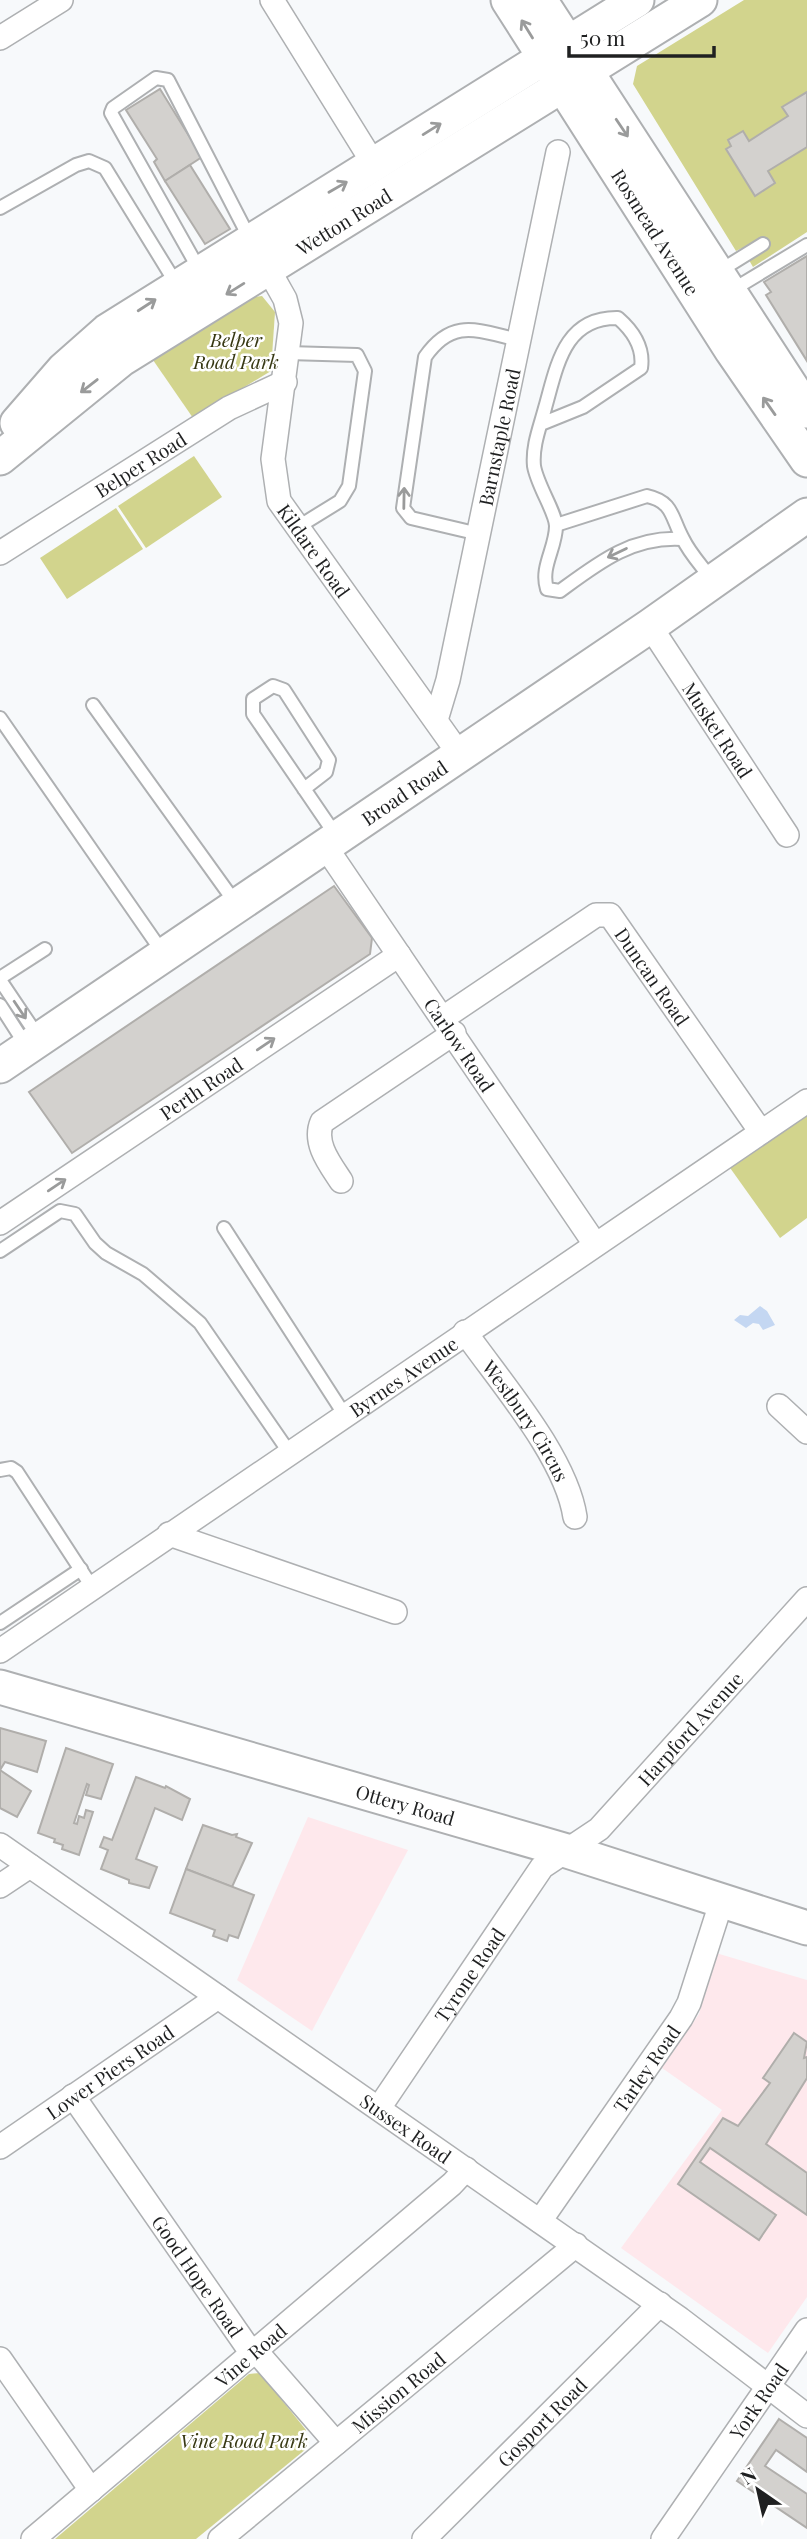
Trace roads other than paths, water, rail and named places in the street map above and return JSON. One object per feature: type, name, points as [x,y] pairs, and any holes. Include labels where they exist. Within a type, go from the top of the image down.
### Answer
[{"type":"main road","name":"Rosmead Avenue","points":[[508,0],[565,65],[710,290],[807,460]]},
{"type":"main road","name":"Rosmead Avenue","points":[[540,0],[565,65]]},
{"type":"main road","name":"Wetton Road","points":[[0,458],[122,359],[268,268],[565,65],[637,0]]},
{"type":"main road","name":"Wetton Road","points":[[0,441],[82,352],[107,331],[188,278],[375,166],[565,65],[700,0]]},
{"type":"main road","name":"Rosmead Avenue","points":[[710,290],[807,411]]},
{"type":"main road","name":"Broad Road","points":[[0,1066],[650,626],[807,515]]},
{"type":"main road","name":"Ottery Road","points":[[0,1687],[567,1850],[807,1928]]},
{"type":"street","points":[[0,38],[61,0]]},
{"type":"street","points":[[272,0],[375,166]]},
{"type":"street","name":"Barnstaple Road","points":[[436,720],[449,680],[558,152]]},
{"type":"street","name":"Kildare Road","points":[[250,239],[285,299],[289,313],[288,353],[273,474],[279,501],[460,755]]},
{"type":"street","name":"Belper Road","points":[[0,553],[229,408],[285,382]]},
{"type":"street","name":"Musket Road","points":[[650,626],[787,835]]},
{"type":"street","name":"Carlow Road","points":[[331,842],[399,955],[595,1244]]},
{"type":"street","name":"Duncan Road","points":[[341,1181],[320,1143],[318,1131],[322,1122],[596,915],[610,915],[761,1132]]},
{"type":"street","name":"Perth Road","points":[[0,1223],[399,955]]},
{"type":"street","name":"Byrnes Avenue","points":[[0,1651],[87,1578],[169,1534],[807,1101]]},
{"type":"street","name":"Westbury Circus","points":[[465,1332],[552,1456],[565,1481],[575,1517]]},
{"type":"street","points":[[779,1406],[807,1432]]},
{"type":"street","points":[[169,1534],[395,1612]]},
{"type":"street","name":"Harpford Avenue","points":[[567,1850],[599,1829],[807,1599]]},
{"type":"street","points":[[0,1704],[42,1700]]},
{"type":"street","name":"Sussex Road","points":[[0,1845],[660,2304],[807,2416]]},
{"type":"street","name":"Tyrone Road","points":[[379,2108],[542,1867],[567,1850]]},
{"type":"street","points":[[0,1886],[30,1866]]},
{"type":"street","name":"Tarley Road","points":[[540,2221],[689,2003],[722,1900]]},
{"type":"street","name":"Lower Piers Road","points":[[0,2147],[218,1997]]},
{"type":"street","name":"Good Hope Road","points":[[73,2096],[246,2345],[256,2350],[336,2443]]},
{"type":"street","name":"Vine Road","points":[[33,2539],[466,2169]]},
{"type":"street","name":"Mission Road","points":[[220,2539],[576,2245]]},
{"type":"street","name":"Gosport Road","points":[[424,2539],[660,2304]]},
{"type":"street","name":"York Road","points":[[663,2539],[807,2330]]},
{"type":"street","points":[[0,2359],[91,2490]]},
{"type":"lane","points":[[188,278],[111,113],[113,108],[156,78],[168,80],[250,239]]},
{"type":"lane","points":[[0,208],[76,164],[97,163],[105,168],[188,278]]},
{"type":"lane","points":[[710,290],[764,244]]},
{"type":"lane","points":[[710,290],[807,244]]},
{"type":"lane","points":[[541,424],[583,407],[641,368],[643,356],[636,340],[618,318],[601,317],[581,328],[565,345],[541,424],[534,463],[537,481],[556,525],[544,580],[547,589],[552,592],[560,591],[613,553],[646,541],[682,538]]},
{"type":"lane","points":[[479,534],[411,518],[403,508],[425,358],[451,331],[473,330],[519,340]]},
{"type":"lane","points":[[288,353],[357,355],[365,371],[349,486],[340,501],[298,527]]},
{"type":"lane","points":[[556,525],[647,496],[660,499],[670,508],[682,538],[713,581]]},
{"type":"lane","points":[[304,789],[326,772],[329,760],[284,690],[273,686],[253,699],[253,714],[304,789],[331,842]]},
{"type":"lane","points":[[93,705],[238,905]]},
{"type":"lane","points":[[0,718],[164,955]]},
{"type":"lane","points":[[33,1043],[0,979],[45,949]]},
{"type":"lane","points":[[0,1005],[33,1043]]},
{"type":"lane","points":[[0,1251],[60,1211],[75,1214],[100,1248],[143,1274],[200,1323],[289,1452]]},
{"type":"lane","points":[[224,1228],[344,1415]]},
{"type":"lane","points":[[0,1470],[11,1468],[17,1472],[87,1578],[0,1623]]},
{"type":"water","points":[[760,1306],[767,1311],[775,1325],[763,1330],[759,1324],[753,1323],[746,1328],[734,1320],[740,1315],[748,1316]]},
{"type":"park label","name":"Belper Road Park","points":[[236,350]]},
{"type":"park label","name":"Vine Road Park","points":[[244,2440]]}]
